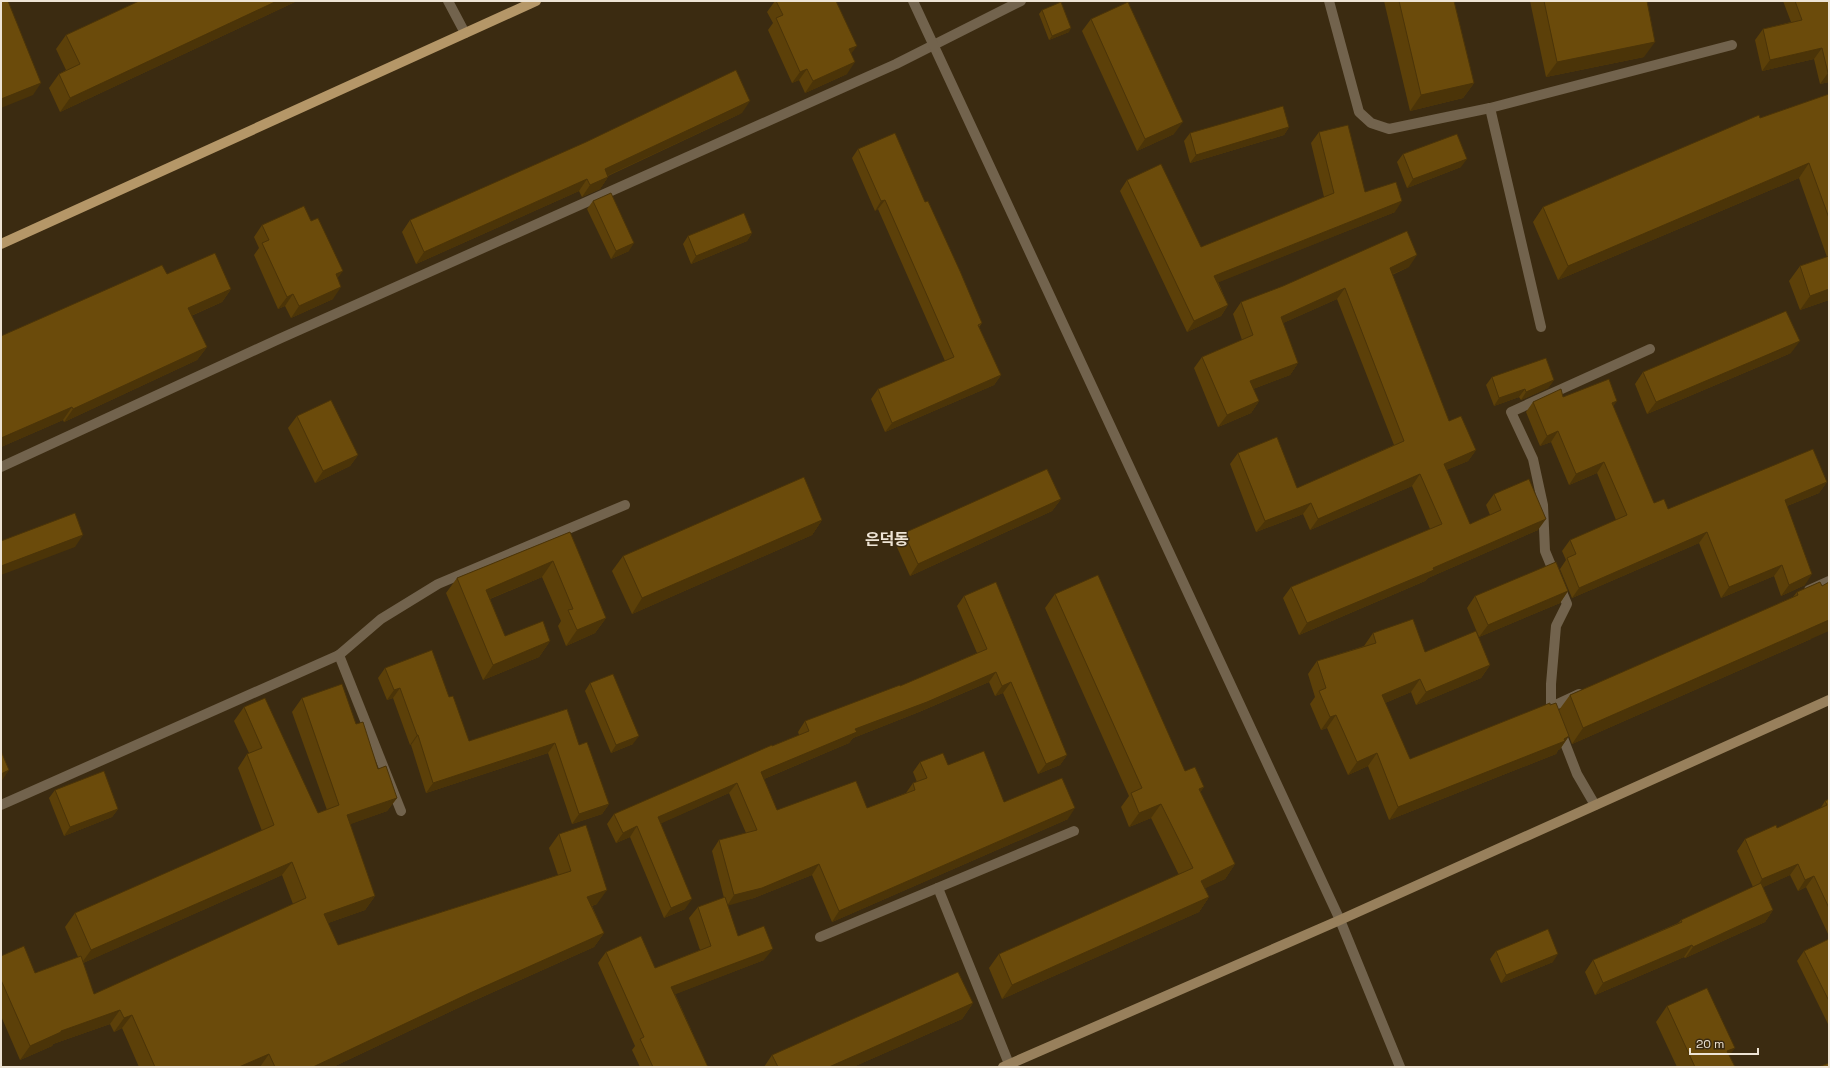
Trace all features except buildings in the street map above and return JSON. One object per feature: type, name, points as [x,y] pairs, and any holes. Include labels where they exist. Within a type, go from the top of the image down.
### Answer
[{"type":"main road","points":[[1,244],[536,1]]},
{"type":"main road","points":[[1006,1066],[1340,920],[1829,700]]},
{"type":"street","points":[[448,1],[464,33]]},
{"type":"street","points":[[913,1],[1340,920],[1400,1067]]},
{"type":"street","points":[[1,467],[272,342],[934,46],[1021,1]]},
{"type":"street","points":[[1329,1],[1359,112],[1371,123],[1388,129],[1490,108],[1732,45]]},
{"type":"street","points":[[1490,108],[1541,327]]},
{"type":"street","points":[[1595,805],[1577,774],[1551,707],[1551,684],[1556,626],[1567,604],[1545,550],[1543,505],[1533,459],[1511,412],[1650,349]]},
{"type":"street","points":[[1,805],[339,655],[381,619],[438,584],[624,505]]},
{"type":"street","points":[[1800,594],[1829,581]]},
{"type":"street","points":[[339,655],[400,811]]},
{"type":"street","points":[[1551,707],[1586,690]]},
{"type":"street","points":[[820,937],[1074,831]]},
{"type":"street","points":[[938,888],[1006,1066]]},
{"type":"district","name":"은덕동","points":[[887,539]]}]
